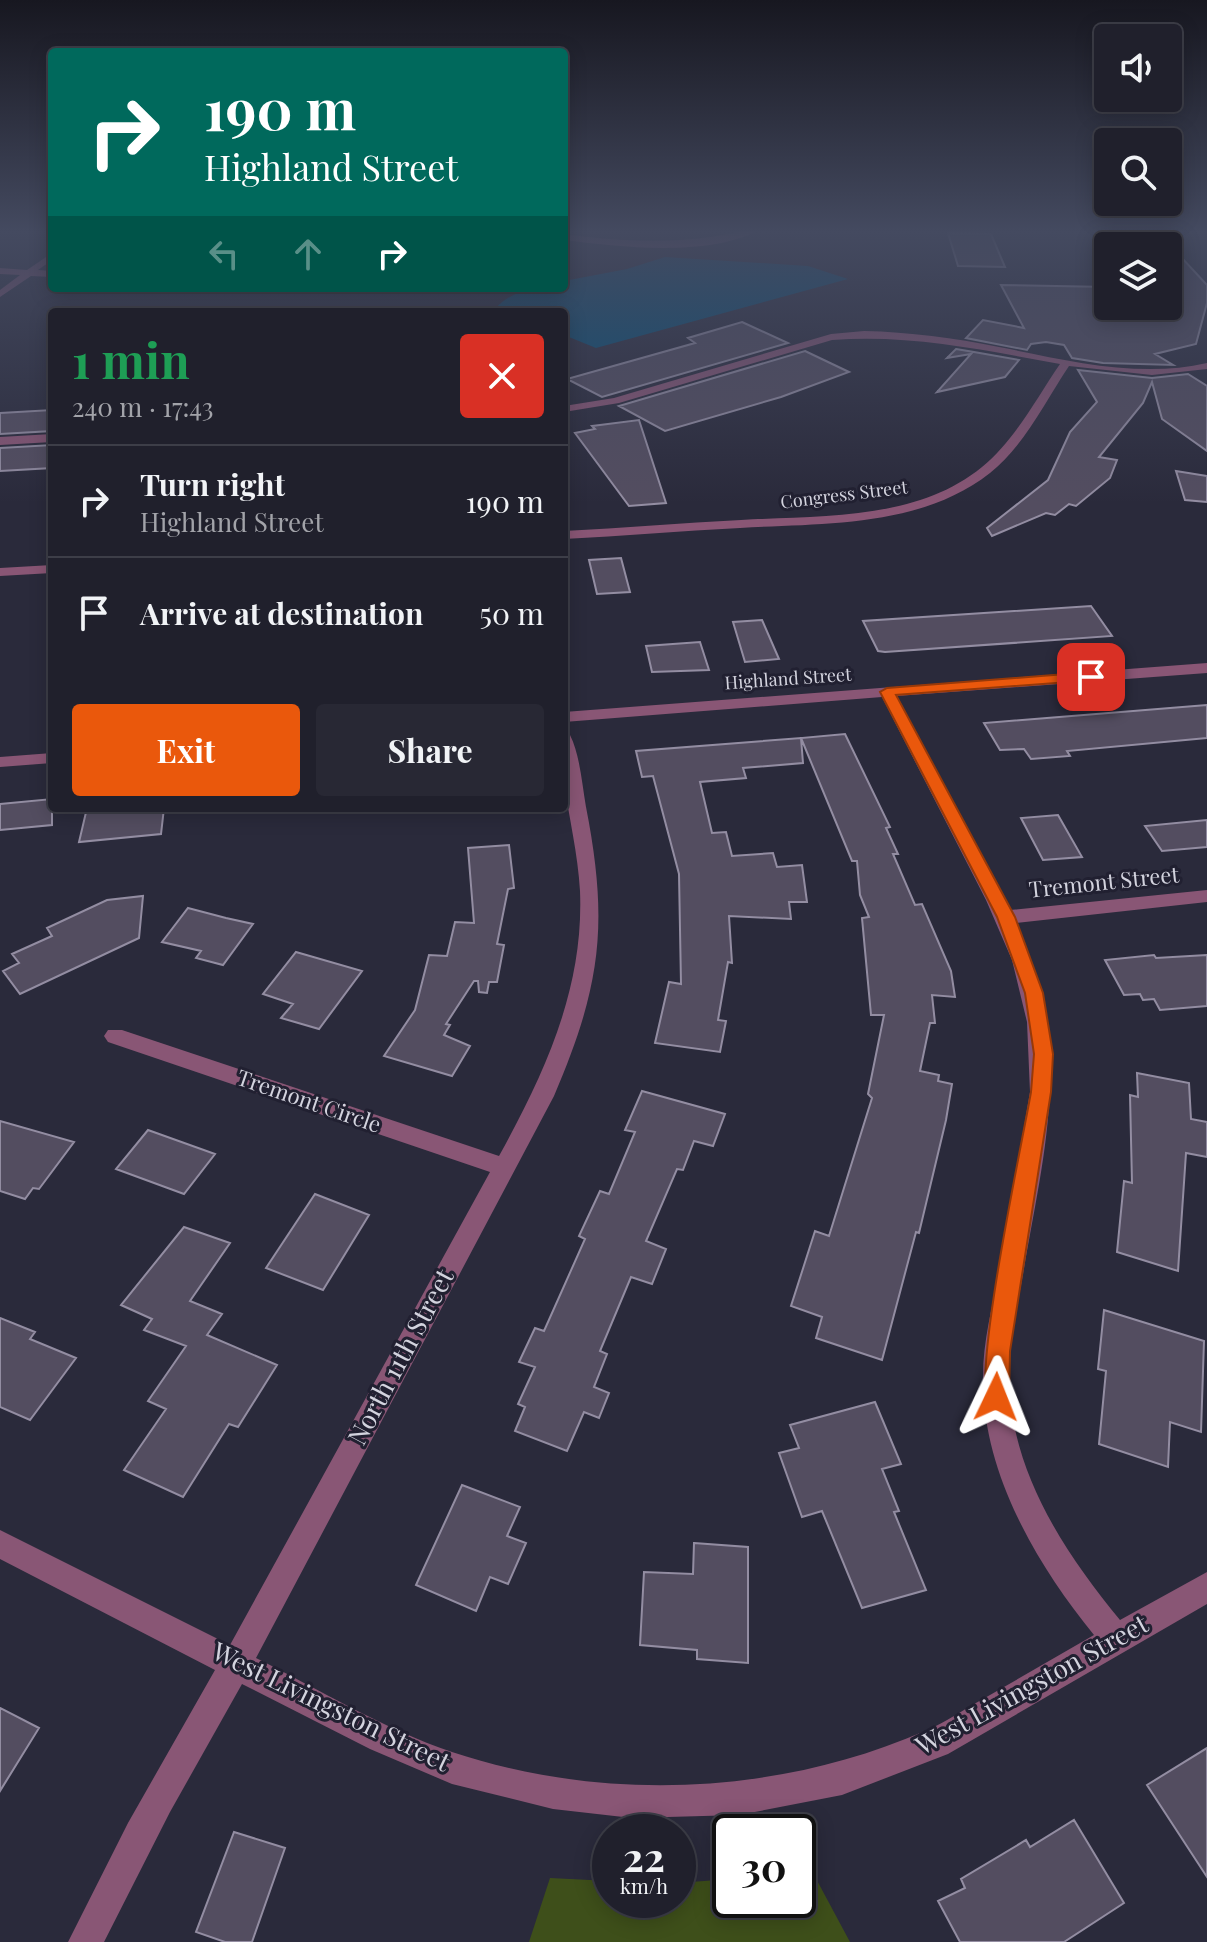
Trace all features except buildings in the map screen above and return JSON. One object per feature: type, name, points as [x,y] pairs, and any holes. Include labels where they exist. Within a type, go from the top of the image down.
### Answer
[{"type":"street","points":[[568,408],[615,401],[786,349],[842,336],[885,334],[926,337],[1066,363],[1143,372],[1207,366]]},
{"type":"street","name":"Congress Street","points":[[568,535],[857,516],[917,505],[945,496],[989,467],[1066,363]]},
{"type":"street","points":[[0,441],[48,438]]},
{"type":"street","points":[[0,572],[48,569]]},
{"type":"street","name":"Highland Street","points":[[568,717],[1207,668]]},
{"type":"street","points":[[887,692],[1006,917],[1034,993],[1044,1054],[1041,1092],[998,1351],[996,1397],[1008,1457],[1033,1522],[1073,1587],[1116,1639]]},
{"type":"street","points":[[0,762],[48,758]]},
{"type":"street","name":"North 11th Street","points":[[86,1942],[156,1801],[237,1662],[543,1096],[568,1037],[584,981],[590,941],[589,877],[568,760]]},
{"type":"street","name":"Tremont Street","points":[[1006,917],[1207,896]]},
{"type":"street","name":"Tremont Circle","points":[[115,1036],[504,1167]]},
{"type":"street","name":"West Livingston Street","points":[[0,1544],[381,1738],[452,1768],[553,1793],[632,1802],[739,1799],[842,1779],[937,1743],[1207,1587]]},
{"type":"green space","points":[[550,1878],[592,1880],[592,1918],[696,1918],[696,1882],[712,1880],[712,1918],[816,1918],[816,1879],[850,1942],[529,1942]]},
{"type":"water","points":[[568,322],[692,322],[596,348],[568,337]]},
{"type":"route","points":[[996,1397],[998,1351],[1041,1092],[1044,1054],[1034,993],[1015,937],[887,692],[1091,677]]}]
